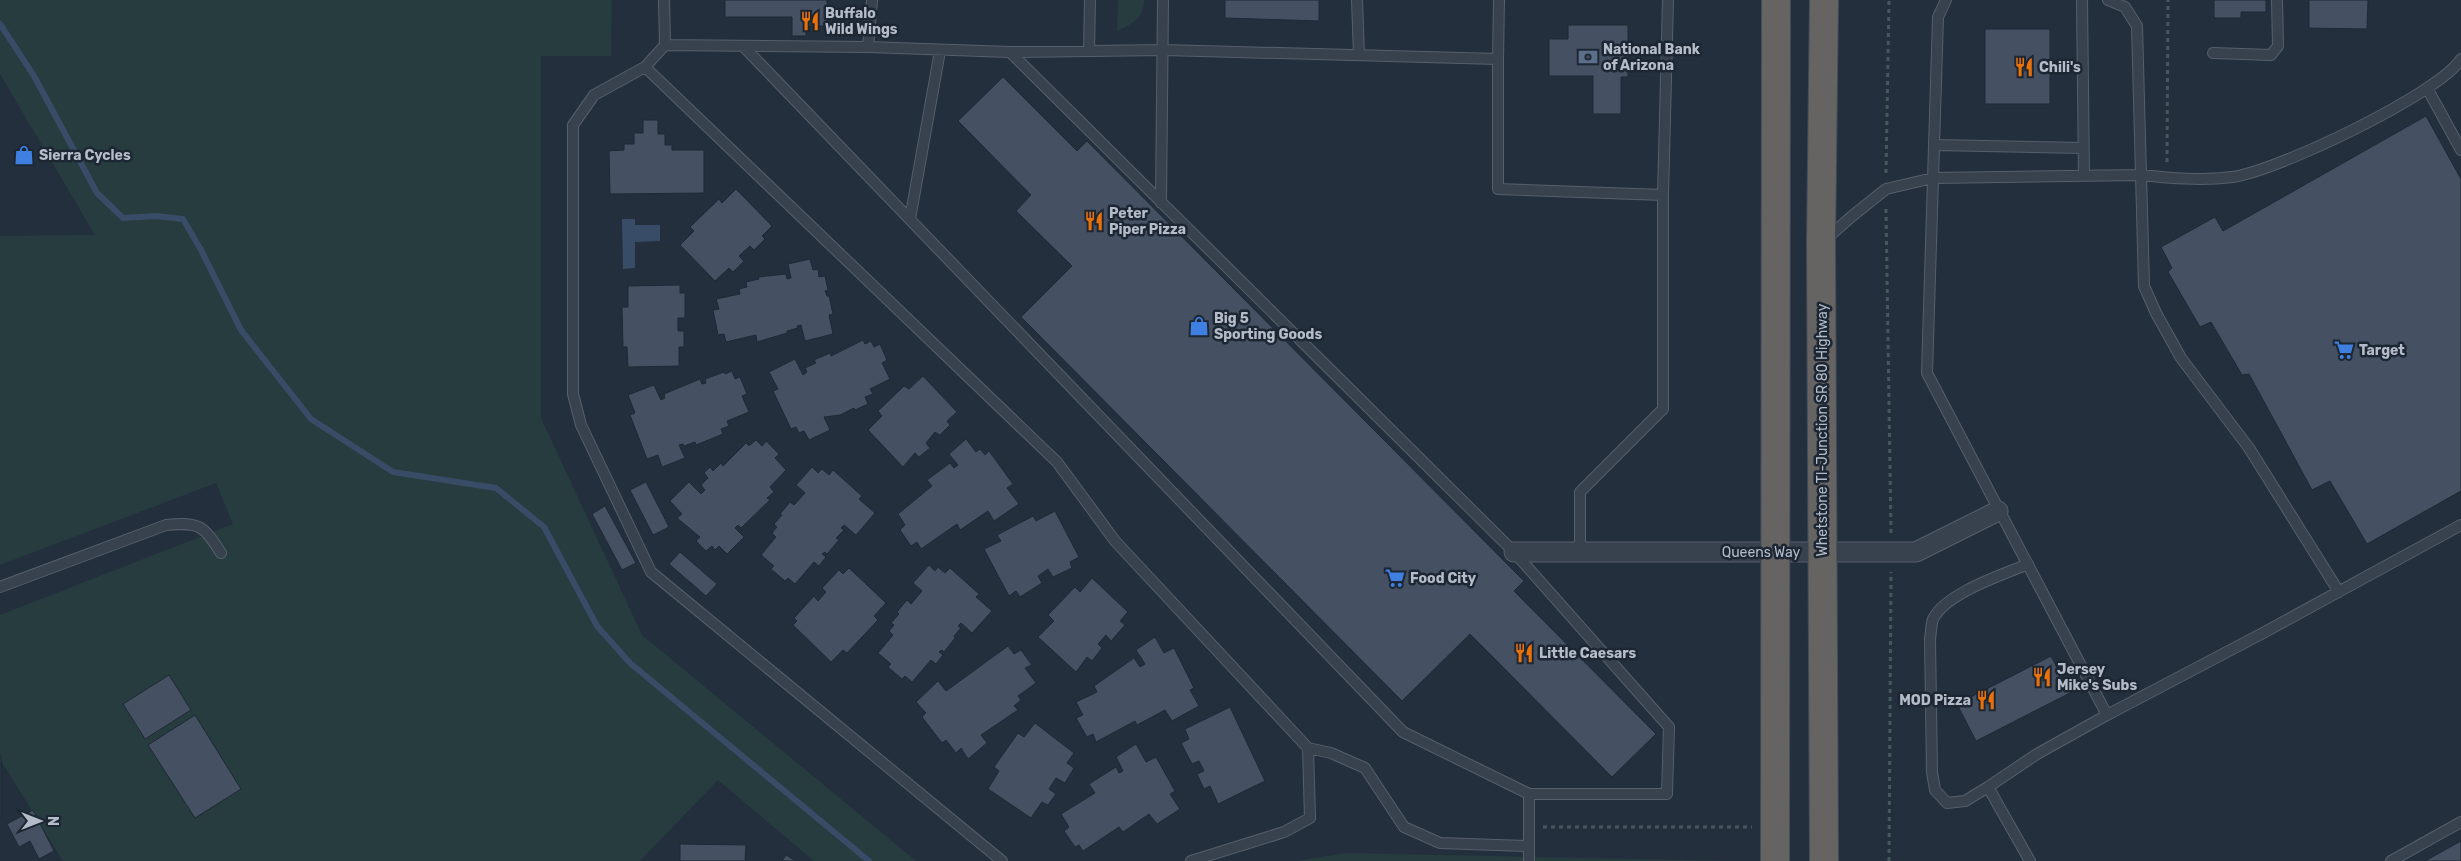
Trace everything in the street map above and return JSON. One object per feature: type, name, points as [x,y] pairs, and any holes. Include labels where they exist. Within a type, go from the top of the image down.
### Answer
[{"type":"highway","points":[[1775,861],[1776,0]]},
{"type":"highway","name":"Whetstone TI-Junction SR 80 Highway","points":[[1824,0],[1821,244],[1824,861]]},
{"type":"street","name":"Queens Way","points":[[1514,552],[1916,552],[1998,511]]},
{"type":"lane","points":[[664,0],[665,45],[645,67],[594,95],[573,125],[572,394],[580,425],[651,572],[1002,861]]},
{"type":"lane","points":[[868,47],[872,0]]},
{"type":"lane","points":[[1089,51],[1090,0]]},
{"type":"lane","points":[[1162,203],[1163,0]]},
{"type":"lane","points":[[1357,0],[1360,55]]},
{"type":"lane","points":[[1499,0],[1498,189],[1663,195]]},
{"type":"lane","points":[[1580,552],[1580,492],[1663,409],[1663,195],[1668,0]]},
{"type":"lane","points":[[1946,0],[1938,17],[1926,373],[2107,715]]},
{"type":"lane","points":[[2082,0],[2084,176]]},
{"type":"lane","points":[[2108,0],[2125,8],[2137,26],[2144,286],[2156,313],[2182,358],[2249,448],[2339,592]]},
{"type":"lane","points":[[2213,54],[2271,55],[2278,46],[2277,0]]},
{"type":"lane","points":[[665,45],[868,47],[1010,52],[1164,50],[1498,58]]},
{"type":"lane","points":[[743,46],[1403,732],[1529,794],[1668,794],[1669,727],[1514,552],[1010,52]]},
{"type":"lane","points":[[910,220],[940,50]]},
{"type":"lane","points":[[1821,244],[1851,216],[1886,190],[1934,178],[2140,175],[2166,178],[2233,177],[2269,166],[2332,141],[2427,88],[2457,66],[2461,59]]},
{"type":"lane","points":[[645,67],[1057,462],[1115,541],[1308,748],[1331,753],[1365,768],[1404,826],[1433,840],[1440,843],[1529,846]]},
{"type":"lane","points":[[2427,88],[2461,150]]},
{"type":"lane","points":[[1934,145],[2083,148]]},
{"type":"lane","points":[[0,587],[166,525],[191,523],[208,534],[221,553]]},
{"type":"lane","points":[[2028,564],[1976,586],[1945,605],[1933,620],[1930,639],[1932,772],[1935,790],[1947,803],[1965,801],[2037,754],[2107,715],[2461,525]]},
{"type":"lane","points":[[1191,861],[1284,832],[1310,818],[1308,748]]},
{"type":"lane","points":[[1988,787],[2030,861]]},
{"type":"lane","points":[[1529,794],[1529,861]]},
{"type":"lane","points":[[2390,861],[2461,822]]},
{"type":"path","points":[[1889,0],[1886,190],[1891,553],[1889,861]]},
{"type":"path","points":[[2166,178],[2168,0]]},
{"type":"path","points":[[1529,828],[1775,826]]},
{"type":"green space","points":[[0,0],[612,0],[611,56],[541,56],[541,418],[642,635],[916,861],[814,861],[718,780],[640,861],[63,861],[0,759],[0,615],[233,524],[216,483],[0,565],[0,236],[95,235],[0,74]]},
{"type":"green space","points":[[1118,0],[1144,0],[1140,16],[1128,26],[1117,31]]},
{"type":"green space","points":[[1346,853],[1732,861],[1296,861]]},
{"type":"water","points":[[622,219],[635,219],[635,225],[660,225],[660,241],[635,242],[635,268],[623,269]]},
{"type":"building","name":"Buffalo Wild Wings","points":[[725,0],[827,0],[827,26],[806,26],[806,36],[792,36],[792,17],[725,17]]},
{"type":"building","points":[[1225,0],[1319,0],[1319,21],[1225,18]]},
{"type":"building","points":[[2214,0],[2266,0],[2266,12],[2241,12],[2241,18],[2214,18]]},
{"type":"building","points":[[2309,0],[2368,0],[2367,29],[2309,28]]},
{"type":"building","name":"National Bank of Arizona","points":[[1568,25],[1628,25],[1628,77],[1621,77],[1621,114],[1593,114],[1593,76],[1549,76],[1549,39],[1568,39]]},
{"type":"building","name":"Chili's","points":[[1985,29],[2050,29],[2050,63],[2062,64],[2062,71],[2050,71],[2050,104],[1985,104]]},
{"type":"building","points":[[1003,77],[1077,151],[1087,141],[1524,581],[1514,591],[1656,734],[1612,777],[1470,634],[1402,701],[1021,317],[1072,266],[1016,211],[1031,195],[958,121]]},
{"type":"building","name":"Target","points":[[2426,116],[2461,179],[2461,491],[2367,544],[2330,481],[2312,490],[2249,374],[2242,375],[2211,322],[2200,327],[2168,272],[2172,268],[2161,247],[2215,217],[2223,231]]},
{"type":"building","points":[[643,120],[658,120],[658,134],[665,134],[665,145],[672,145],[672,150],[704,150],[704,193],[610,194],[609,151],[624,150],[624,144],[634,144],[634,133],[643,133]]},
{"type":"building","points":[[736,189],[772,226],[762,236],[765,239],[754,250],[750,246],[739,256],[744,261],[733,272],[729,268],[715,281],[680,245],[694,231],[690,227],[719,199],[722,203]]},
{"type":"building","points":[[810,259],[813,270],[818,269],[819,277],[825,276],[828,290],[825,291],[827,296],[829,296],[833,314],[829,315],[833,334],[805,341],[801,325],[797,326],[798,328],[787,331],[787,333],[757,342],[756,335],[726,342],[724,334],[718,335],[713,310],[719,309],[716,299],[740,294],[739,289],[747,287],[746,282],[759,279],[758,277],[786,274],[787,279],[791,278],[788,264]]},
{"type":"building","points":[[680,285],[680,293],[685,293],[685,318],[678,318],[678,331],[684,331],[684,347],[679,347],[679,366],[628,367],[627,347],[623,347],[622,307],[628,307],[628,286]]},
{"type":"building","points":[[863,340],[865,344],[871,341],[874,347],[880,344],[887,360],[882,363],[890,379],[870,389],[873,394],[865,397],[868,404],[840,415],[824,417],[830,430],[809,440],[804,431],[799,433],[796,427],[791,429],[773,391],[778,389],[769,372],[795,359],[803,375],[807,372],[805,368],[816,363],[814,360],[830,353],[831,356]]},
{"type":"building","points":[[732,371],[735,379],[740,377],[747,394],[742,396],[749,412],[727,421],[729,426],[721,429],[723,434],[696,445],[695,442],[684,446],[683,444],[679,445],[685,458],[662,467],[658,455],[647,459],[630,415],[635,413],[628,395],[654,385],[661,400],[665,398],[664,394],[700,379],[702,384],[706,383],[705,379]]},
{"type":"building","points":[[923,376],[957,412],[947,421],[950,425],[940,435],[935,432],[926,443],[930,448],[919,457],[915,453],[903,467],[868,430],[882,416],[878,411],[904,386],[909,389]]},
{"type":"building","points":[[966,439],[976,452],[980,449],[985,455],[989,451],[1013,484],[1007,488],[1019,504],[994,521],[988,511],[960,530],[957,524],[921,549],[917,542],[911,546],[900,530],[905,525],[898,514],[932,486],[927,480],[950,463],[954,468],[958,465],[949,454]]},
{"type":"building","points":[[756,440],[762,446],[766,441],[779,454],[775,458],[786,470],[770,487],[774,492],[767,498],[770,500],[741,528],[738,525],[735,528],[744,537],[727,554],[719,546],[715,550],[712,546],[706,551],[696,541],[700,537],[677,518],[682,514],[670,501],[689,482],[701,494],[705,490],[701,485],[708,478],[704,473],[710,467],[713,471],[721,463],[723,466],[746,443],[749,446]]},
{"type":"building","points":[[812,467],[818,473],[822,469],[829,475],[833,470],[862,496],[859,499],[875,513],[856,535],[844,525],[841,528],[844,530],[836,538],[839,540],[827,554],[825,552],[822,554],[826,557],[819,566],[814,562],[795,584],[788,578],[785,581],[771,569],[774,566],[761,555],[776,537],[772,533],[777,527],[774,524],[782,515],[780,514],[790,502],[794,505],[805,493],[796,485]]},
{"type":"building","points":[[646,482],[669,527],[653,535],[630,490]]},
{"type":"building","points":[[605,506],[636,563],[622,570],[592,514]]},
{"type":"building","points":[[1055,511],[1079,557],[1070,562],[1072,568],[1053,577],[1048,569],[1038,576],[1042,583],[1020,597],[1016,591],[1009,596],[984,549],[1001,541],[997,535],[1033,516],[1036,521]]},
{"type":"building","points":[[680,552],[717,584],[706,596],[669,564]]},
{"type":"building","points":[[929,565],[935,571],[938,567],[945,573],[950,568],[979,594],[976,597],[992,611],[972,633],[961,623],[958,626],[961,628],[954,636],[955,638],[944,652],[942,650],[939,652],[943,655],[936,664],[931,660],[912,682],[905,676],[902,679],[888,667],[891,664],[878,653],[893,635],[889,631],[894,625],[891,623],[899,614],[897,612],[907,600],[911,604],[922,591],[913,583]]},
{"type":"building","points":[[849,568],[886,603],[874,616],[878,620],[847,653],[843,650],[831,662],[793,625],[797,621],[794,618],[814,596],[818,601],[826,592],[822,588],[839,570],[843,574]]},
{"type":"building","points":[[1092,578],[1128,612],[1120,621],[1125,625],[1111,641],[1106,635],[1098,644],[1102,648],[1092,661],[1087,657],[1076,672],[1038,637],[1054,621],[1048,615],[1075,587],[1080,592]]},
{"type":"building","points":[[1155,637],[1164,653],[1174,648],[1194,688],[1190,690],[1199,706],[1172,721],[1165,710],[1137,725],[1135,721],[1096,742],[1093,734],[1087,737],[1076,718],[1083,715],[1076,702],[1097,692],[1094,686],[1134,658],[1140,667],[1145,664],[1136,650]]},
{"type":"building","points":[[1008,646],[1014,654],[1021,650],[1032,665],[1025,668],[1036,683],[1018,696],[1021,700],[1014,706],[1018,710],[981,735],[987,743],[968,759],[961,748],[956,753],[946,740],[942,743],[922,717],[926,713],[916,702],[938,681],[946,691]]},
{"type":"building","points":[[2051,656],[2070,693],[1976,741],[1957,704]]},
{"type":"building","points":[[169,675],[191,710],[145,739],[123,704]]},
{"type":"building","points":[[1230,707],[1265,781],[1218,804],[1210,786],[1204,789],[1197,774],[1204,771],[1199,761],[1192,764],[1181,743],[1189,739],[1185,729]]},
{"type":"building","points":[[195,715],[241,789],[195,818],[148,745]]},
{"type":"building","points":[[1035,723],[1074,753],[1067,763],[1074,768],[1065,783],[1056,778],[1049,789],[1056,794],[1048,805],[1042,802],[1031,818],[988,789],[999,771],[994,767],[1018,733],[1024,737]]},
{"type":"building","points":[[1136,744],[1146,762],[1156,757],[1175,791],[1170,794],[1180,809],[1157,824],[1149,814],[1123,832],[1119,827],[1083,851],[1079,845],[1075,847],[1064,831],[1069,827],[1061,814],[1095,793],[1089,784],[1116,767],[1119,773],[1123,771],[1116,757]]},
{"type":"building","points":[[1,756],[1,817],[0,817]]},
{"type":"building","points":[[33,810],[54,851],[39,859],[30,841],[19,847],[7,824]]},
{"type":"building","points":[[2461,841],[2461,861],[2425,861]]},
{"type":"building","points":[[680,844],[746,845],[745,861],[680,861]]},
{"type":"building","points":[[786,855],[796,861],[782,861]]},
{"type":"waterway","points":[[0,24],[34,76],[97,193],[123,218],[156,216],[183,219],[201,250],[241,330],[311,419],[393,472],[496,488],[544,527],[597,626],[630,663],[869,861]]},
{"type":"place","name":"Buffalo Wild Wings","points":[[810,21]]},
{"type":"place","name":"National Bank of Arizona","points":[[1588,57]]},
{"type":"place","name":"Chili's","points":[[2024,67]]},
{"type":"place","name":"Sierra Cycles","points":[[24,155]]},
{"type":"place","name":"Peter Piper Pizza","points":[[1094,221]]},
{"type":"place","name":"Big 5 Sporting Goods","points":[[1199,326]]},
{"type":"place","name":"Target","points":[[2344,350]]},
{"type":"place","name":"Food City","points":[[1395,578]]},
{"type":"place","name":"Little Caesars","points":[[1524,653]]},
{"type":"place","name":"Jersey Mike's Subs","points":[[2042,677]]},
{"type":"place","name":"MOD Pizza","points":[[1986,700]]}]
